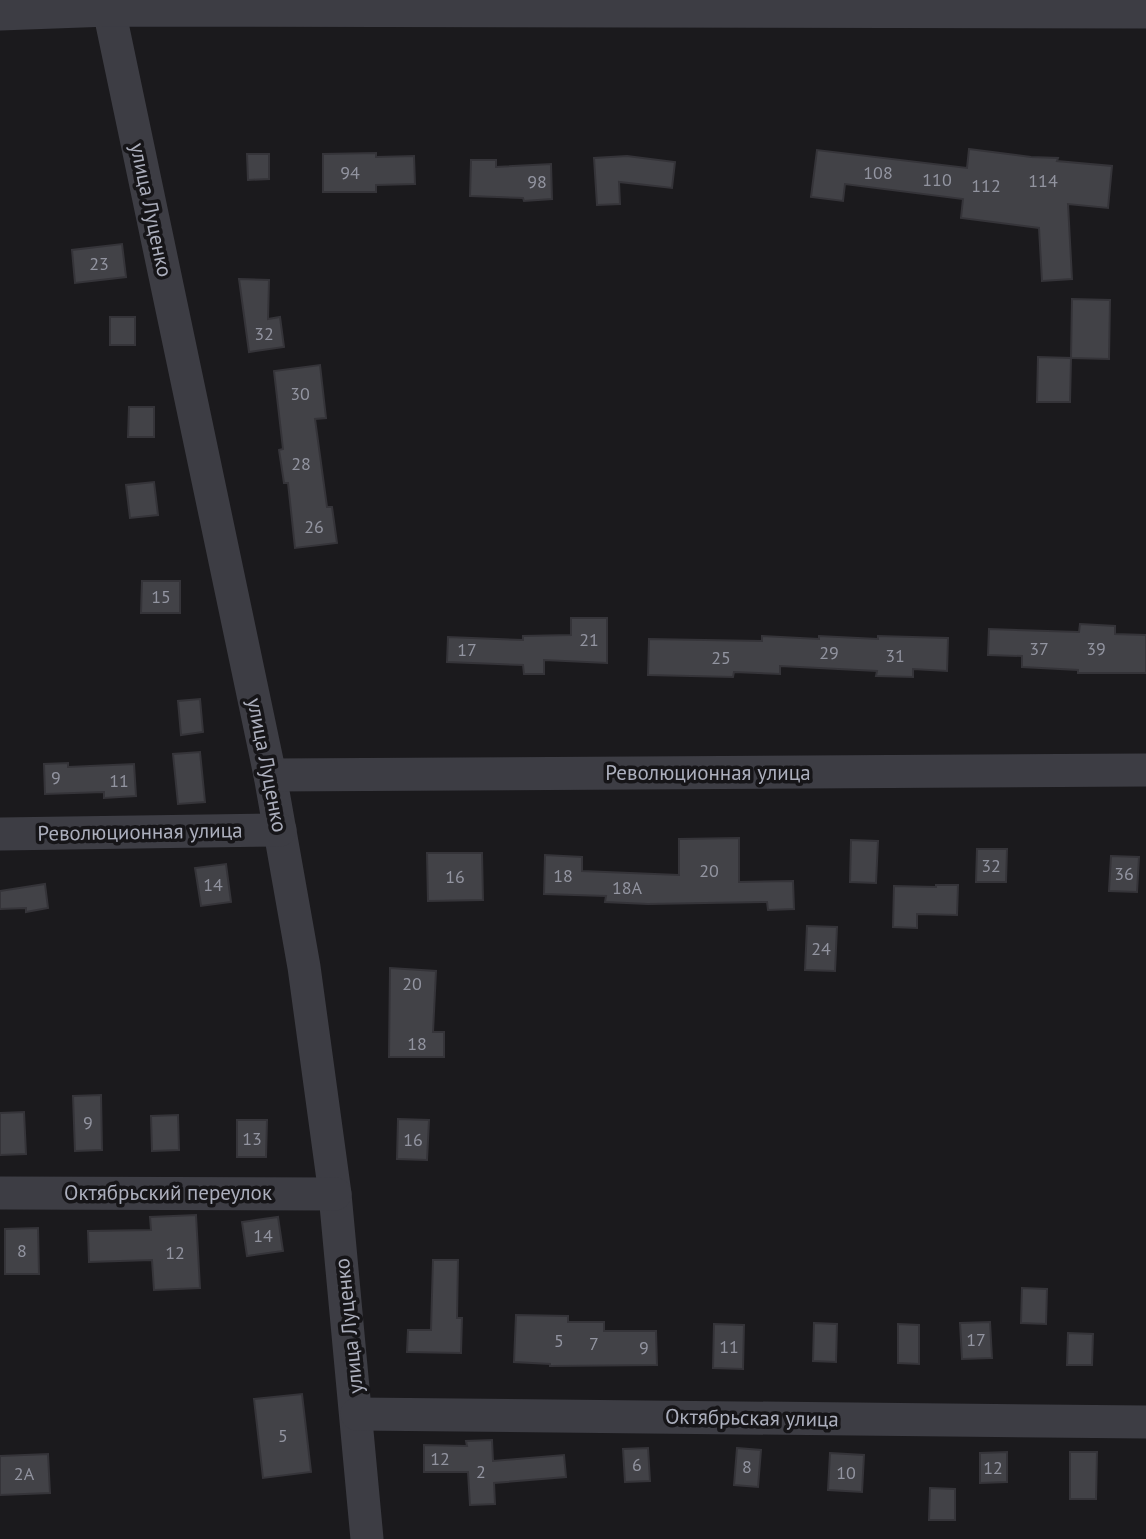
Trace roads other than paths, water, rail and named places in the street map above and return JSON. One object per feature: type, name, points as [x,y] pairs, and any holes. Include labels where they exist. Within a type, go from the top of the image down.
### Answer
[{"type":"street","points":[[0,14],[108,5],[791,6],[1146,12]]},
{"type":"street","name":"улица Луценко","points":[[108,5],[270,775],[304,967],[335,1194],[358,1414],[367,1539]]},
{"type":"street","name":"Революционная улица","points":[[270,775],[1146,770]]},
{"type":"street","name":"Революционная улица","points":[[0,834],[280,830]]},
{"type":"street","name":"Октябрьский переулок","points":[[0,1193],[335,1194]]},
{"type":"street","name":"Октябрьская улица","points":[[358,1414],[1146,1422]]}]
